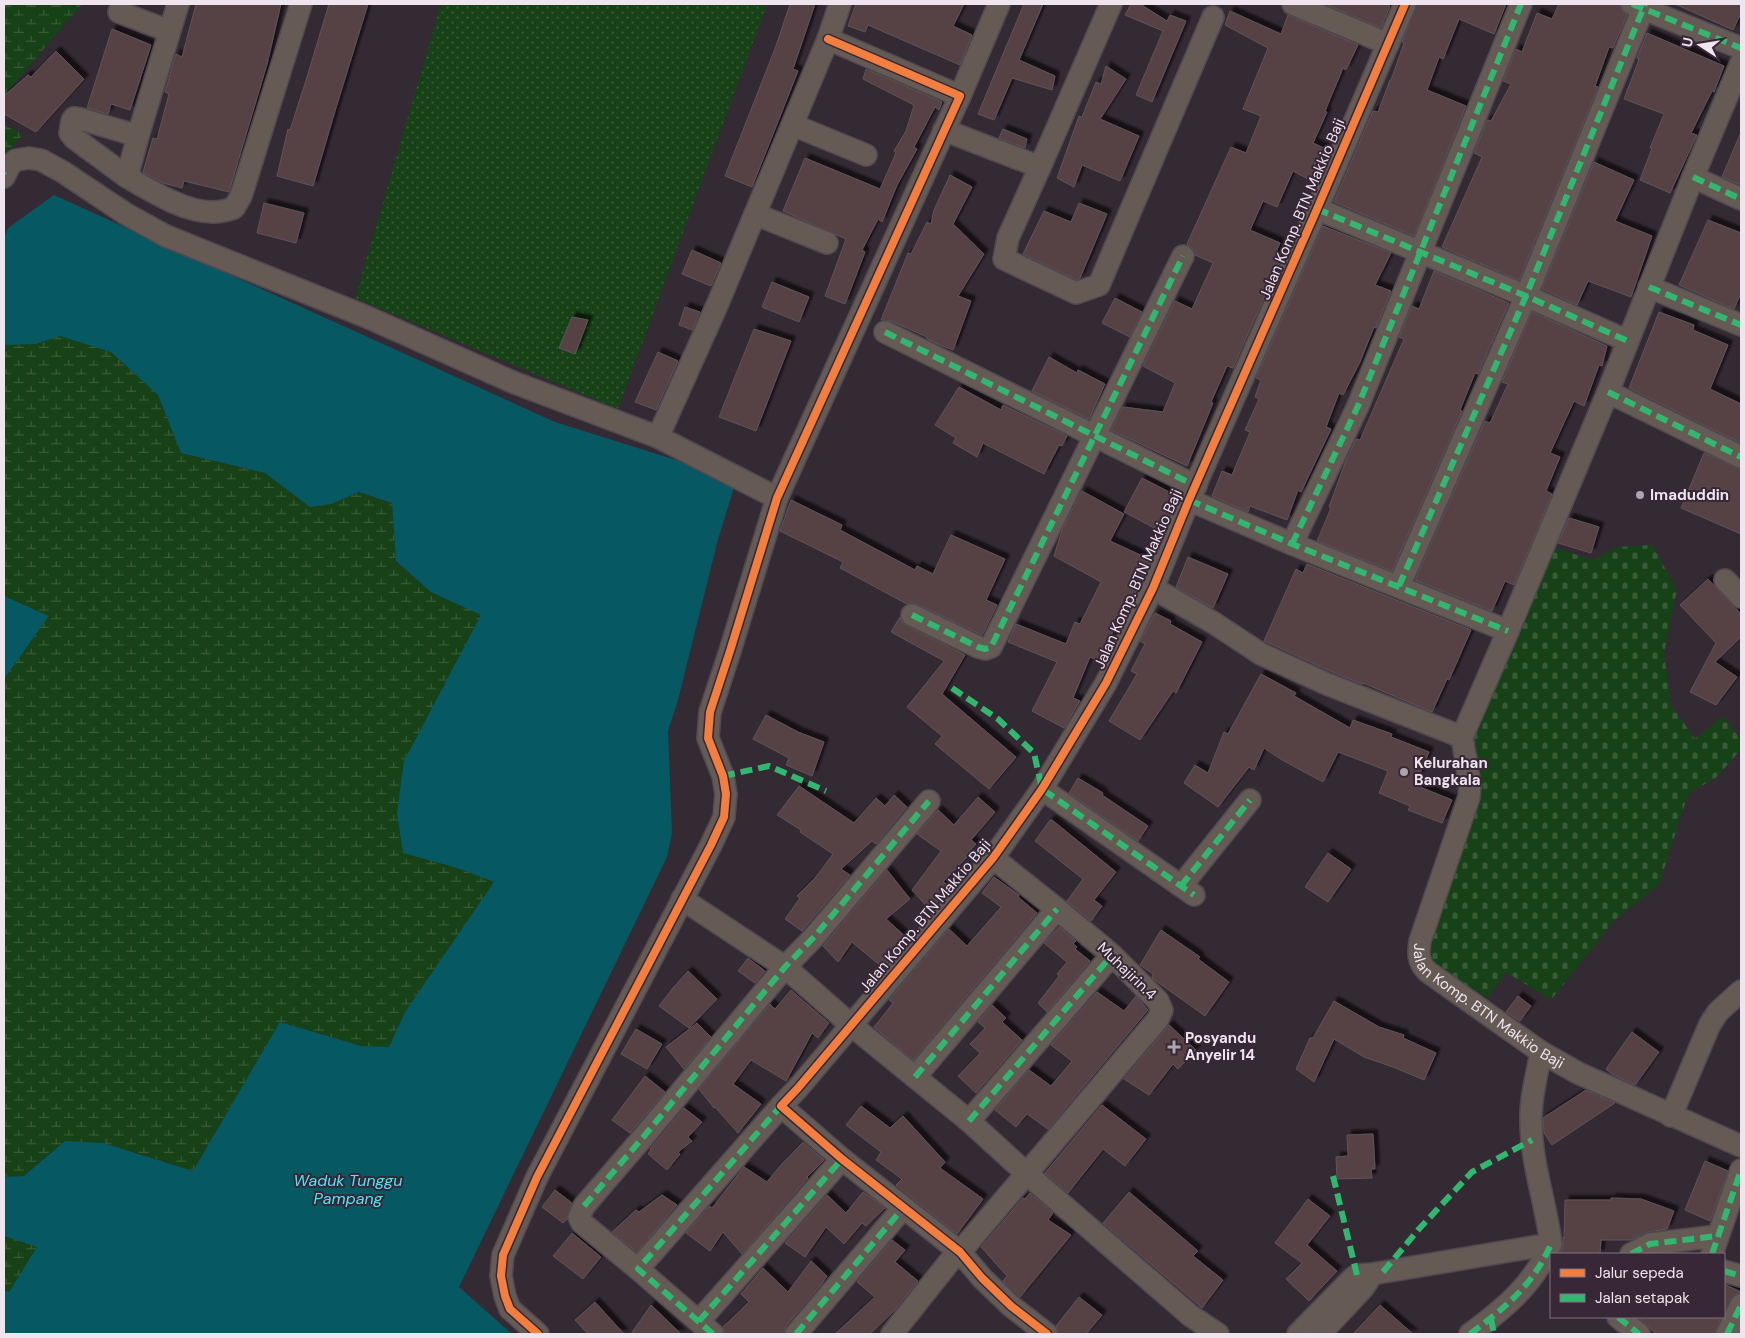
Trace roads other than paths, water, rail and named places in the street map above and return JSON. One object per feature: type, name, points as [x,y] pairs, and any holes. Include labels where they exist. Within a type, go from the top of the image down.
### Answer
[{"type":"street","points":[[127,177],[178,4]]},
{"type":"street","points":[[138,136],[81,118],[74,118],[70,133],[74,138],[127,177],[150,191],[179,204],[205,211],[214,212],[234,208],[246,184],[301,4]]},
{"type":"street","points":[[658,437],[718,303],[828,39],[840,4]]},
{"type":"street","points":[[538,1334],[510,1309],[501,1276],[503,1255],[537,1177],[724,817],[726,794],[723,776],[708,738],[710,712],[777,498],[960,96],[999,4]]},
{"type":"street","points":[[1111,4],[1008,238],[1004,260],[1076,293],[1099,285],[1213,18]]},
{"type":"street","points":[[1292,4],[1388,44]]},
{"type":"street","name":"Jalan Komp. BTN Makkio Baji","points":[[638,1269],[798,1088],[993,858],[1042,789],[1106,683],[1153,588],[1192,493],[1405,4]]},
{"type":"street","points":[[1292,544],[1358,406],[1521,4]]},
{"type":"street","points":[[1399,586],[1526,296],[1640,5],[1741,48]]},
{"type":"street","points":[[119,12],[170,31]]},
{"type":"street","points":[[828,39],[960,96]]},
{"type":"street","points":[[1153,588],[1214,623],[1261,654],[1328,684],[1462,737],[1608,392],[1693,177],[1741,63]]},
{"type":"street","points":[[792,124],[866,155]]},
{"type":"street","points":[[944,130],[1040,167]]},
{"type":"street","points":[[4,175],[10,165],[16,160],[29,158],[41,160],[63,172],[126,214],[166,236],[346,308],[515,383],[658,437],[777,498]]},
{"type":"street","points":[[1693,177],[1741,199]]},
{"type":"street","points":[[1317,209],[1526,296],[1628,341]]},
{"type":"street","points":[[755,214],[827,243]]},
{"type":"street","points":[[912,615],[978,647],[986,649],[991,646],[1182,256]]},
{"type":"street","points":[[1649,287],[1741,325]]},
{"type":"street","points":[[885,332],[1094,436],[1192,493],[1292,544],[1508,631]]},
{"type":"street","points":[[1608,392],[1741,457]]},
{"type":"street","points":[[1725,580],[1741,597]]},
{"type":"street","name":"Jalan Komp. BTN Makkio Baji","points":[[1462,737],[1470,786],[1469,797],[1467,808],[1420,942],[1419,959],[1422,966],[1541,1052],[1578,1074],[1741,1146]]},
{"type":"street","points":[[1042,789],[1187,890],[1250,800]]},
{"type":"street","points":[[842,1159],[706,1328],[582,1222],[579,1217],[584,1206],[785,967],[814,937],[929,801]]},
{"type":"street","name":"Muhajirin.4","points":[[993,858],[1112,955],[1162,1006],[1161,1014],[1027,1174]]},
{"type":"street","points":[[682,899],[785,967],[851,1025],[969,1121],[1027,1174],[1191,1316],[1218,1334]]},
{"type":"street","points":[[916,1077],[1057,909]]},
{"type":"street","points":[[969,1121],[1112,955]]},
{"type":"street","points":[[1671,1116],[1710,1024],[1718,1012],[1741,991]]},
{"type":"street","points":[[1470,1334],[1493,1326],[1548,1257],[1545,1208],[1537,1181],[1531,1122],[1541,1052]]},
{"type":"street","points":[[781,1106],[842,1159],[959,1252],[1011,1306],[1047,1334]]},
{"type":"street","points":[[1633,1253],[1650,1244],[1715,1245],[1741,1170]]},
{"type":"street","points":[[892,1334],[959,1252],[1027,1174]]},
{"type":"street","points":[[796,1334],[903,1208]]},
{"type":"street","points":[[1298,1334],[1357,1275],[1548,1257]]},
{"type":"street","points":[[1725,1270],[1741,1276]]},
{"type":"street","points":[[1320,1334],[1363,1288],[1372,1274]]},
{"type":"street","points":[[1726,1334],[1741,1305]]},
{"type":"street","points":[[1619,1318],[1639,1334]]},
{"type":"water","name":"Waduk Tunggu Pampang","points":[[54,195],[555,422],[676,460],[735,484],[717,543],[678,700],[668,731],[672,833],[667,857],[459,1287],[512,1334],[4,1334],[4,1290],[9,1292],[37,1247],[4,1236],[4,1177],[24,1176],[65,1141],[103,1143],[193,1171],[280,1022],[361,1046],[389,1047],[405,1012],[494,882],[457,868],[403,853],[397,813],[404,761],[481,615],[431,592],[396,561],[392,503],[359,492],[331,504],[310,507],[265,473],[181,453],[158,395],[111,352],[60,336],[36,344],[4,345],[4,237],[8,228]]},
{"type":"water","points":[[4,596],[49,616],[4,679]]},
{"type":"place","name":"Imaduddin","points":[[1640,495]]},
{"type":"place","name":"Kelurahan Bangkala","points":[[1404,772]]},
{"type":"place","name":"Posyandu Anyelir 14","points":[[1174,1047]]}]
